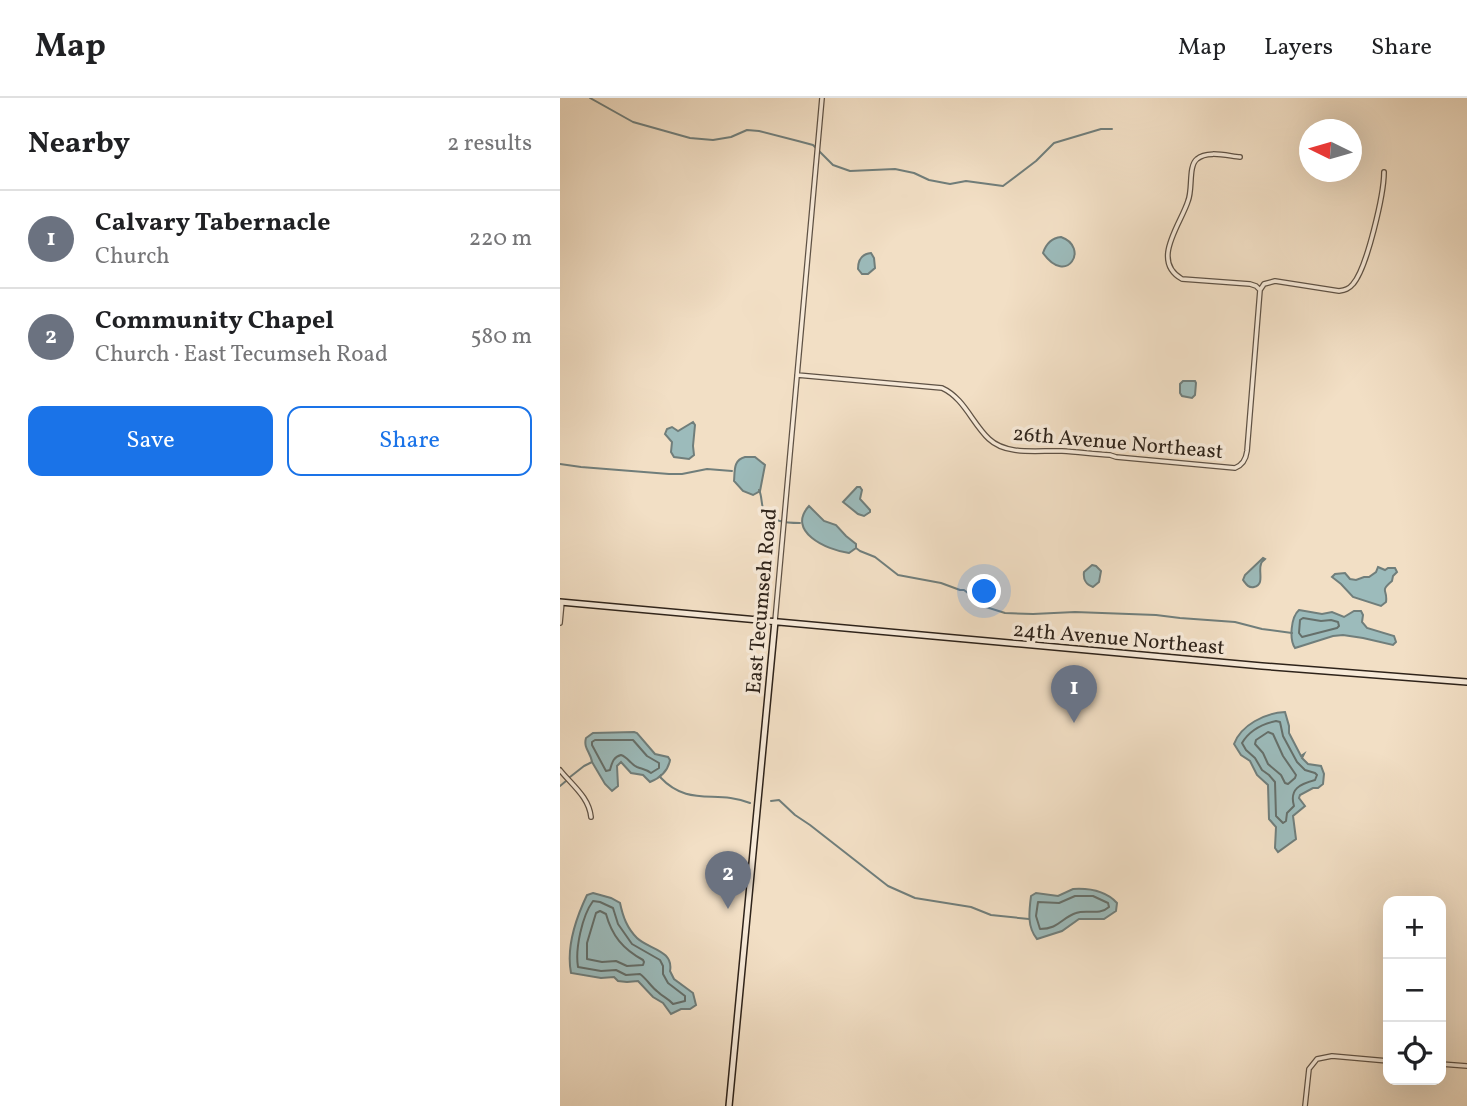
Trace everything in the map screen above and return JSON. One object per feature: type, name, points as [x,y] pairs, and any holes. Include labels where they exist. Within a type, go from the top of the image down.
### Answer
[{"type":"street","name":"East Tecumseh Road","points":[[729,1106],[822,98]]},
{"type":"street","points":[[1240,157],[1206,155],[1191,165],[1189,200],[1171,239],[1168,257],[1173,273],[1182,279],[1250,284],[1260,290],[1270,281],[1339,291],[1348,289],[1354,284],[1364,263],[1384,172]]},
{"type":"street","name":"26th Avenue Northeast","points":[[797,375],[942,388],[957,398],[991,441],[1005,448],[1110,455],[1235,468],[1245,461],[1247,451],[1260,290]]},
{"type":"street","points":[[560,623],[561,602]]},
{"type":"street","name":"24th Avenue Northeast","points":[[561,602],[1262,667],[1467,682]]},
{"type":"street","points":[[560,770],[587,802],[591,817]]},
{"type":"street","points":[[1305,1106],[1309,1069],[1317,1059],[1332,1056],[1383,1060]]},
{"type":"street","points":[[1446,1064],[1467,1066]]},
{"type":"water","points":[[1061,237],[1074,248],[1072,262],[1067,266],[1052,262],[1043,253],[1049,242]]},
{"type":"water","points":[[871,253],[875,268],[868,274],[862,274],[858,269],[859,260]]},
{"type":"water","points":[[1183,381],[1195,381],[1195,395],[1192,398],[1180,393],[1180,384]]},
{"type":"water","points":[[693,422],[694,455],[689,459],[674,457],[671,452],[672,442],[665,434],[667,429],[672,427],[678,431]]},
{"type":"water","points":[[745,457],[755,457],[765,465],[760,491],[753,495],[743,491],[734,481],[737,463]]},
{"type":"water","points":[[857,487],[862,490],[860,499],[870,510],[864,516],[843,502]]},
{"type":"water","points":[[809,506],[824,521],[836,525],[856,544],[856,548],[849,553],[840,551],[812,538],[802,523],[803,515]]},
{"type":"water","points":[[1265,559],[1260,567],[1259,584],[1249,586],[1243,580],[1245,575]]},
{"type":"water","points":[[1092,565],[1101,571],[1099,582],[1093,587],[1087,583],[1084,575]]},
{"type":"water","points":[[1378,567],[1385,570],[1395,568],[1397,572],[1385,589],[1386,602],[1381,606],[1353,597],[1332,577],[1345,573],[1350,579],[1356,580],[1369,577]]},
{"type":"water","points":[[1299,610],[1322,614],[1332,612],[1344,617],[1354,611],[1361,611],[1362,622],[1367,628],[1394,636],[1396,642],[1393,645],[1343,635],[1295,648],[1292,628]]},
{"type":"water","points":[[1285,712],[1289,733],[1301,756],[1304,754],[1302,758],[1308,764],[1321,766],[1324,774],[1323,784],[1300,795],[1299,798],[1305,806],[1293,816],[1296,839],[1278,852],[1275,848],[1276,827],[1269,819],[1268,785],[1234,744],[1242,731],[1255,721]]},
{"type":"water","points":[[634,732],[655,754],[668,757],[669,764],[663,774],[650,782],[643,775],[631,773],[621,762],[617,766],[618,786],[612,791],[592,762],[586,738],[593,733]]},
{"type":"water","points":[[1073,889],[1091,890],[1107,895],[1117,903],[1116,911],[1104,919],[1079,919],[1062,931],[1037,939],[1030,924],[1031,896],[1036,893],[1058,896]]},
{"type":"water","points":[[593,893],[620,903],[631,930],[642,942],[664,954],[674,979],[693,993],[696,1005],[671,1014],[663,1003],[653,997],[638,981],[618,981],[614,977],[601,978],[571,973],[573,933],[587,895]]},
{"type":"waterway","points":[[590,98],[633,122],[690,138],[713,140],[731,137],[747,130],[759,131],[813,145],[833,165],[850,171],[895,169],[950,184],[966,181],[1003,186],[1036,161],[1054,143],[1101,129],[1112,129]]},
{"type":"waterway","points":[[560,464],[669,474],[707,469],[732,471]]},
{"type":"waterway","points":[[759,490],[763,508],[769,516],[784,522],[800,523]]},
{"type":"waterway","points":[[856,548],[875,557],[898,575],[964,590],[986,607],[1005,613],[1156,615],[1235,622],[1292,633]]},
{"type":"waterway","points":[[570,777],[592,762]]},
{"type":"waterway","points":[[661,775],[671,786],[682,792],[750,803]]},
{"type":"waterway","points":[[560,786],[566,781]]},
{"type":"waterway","points":[[771,801],[779,800],[888,886],[915,898],[971,907],[991,915],[1029,919]]},
{"type":"place","name":"Calvary Tabernacle","points":[[1074,723]]},
{"type":"place","name":"Community Chapel","points":[[728,909]]}]
